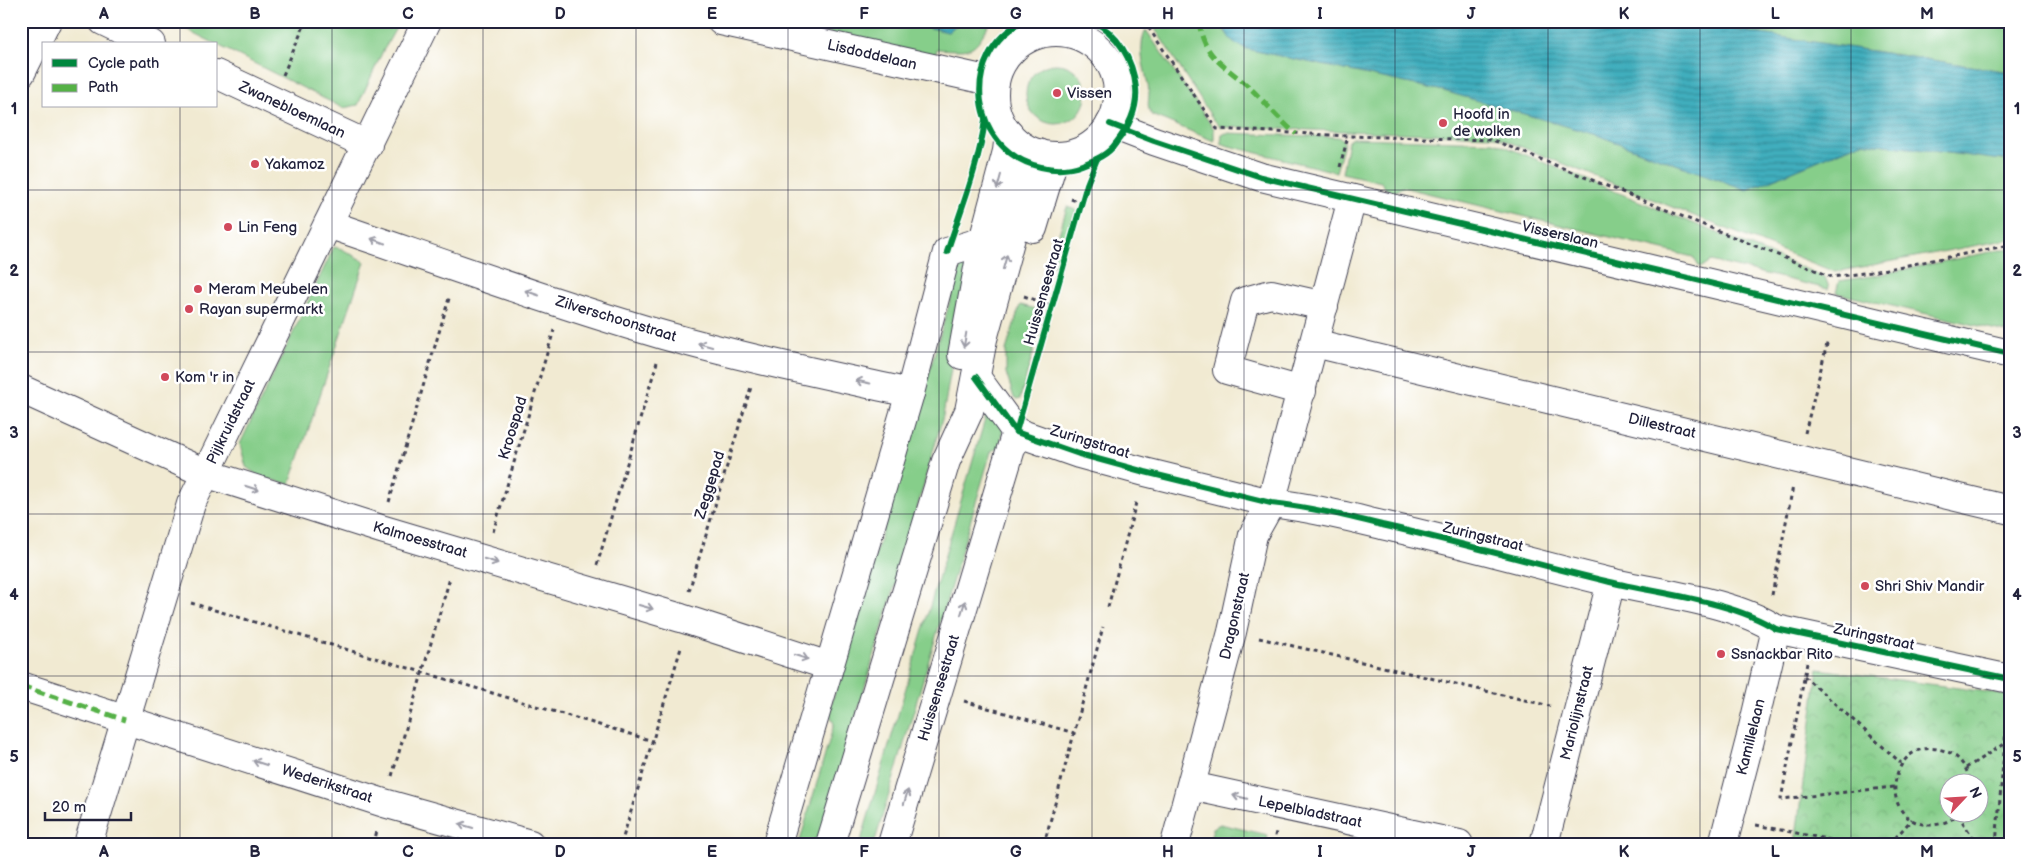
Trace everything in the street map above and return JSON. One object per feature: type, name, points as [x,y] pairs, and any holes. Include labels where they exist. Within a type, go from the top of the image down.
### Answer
[{"type":"street","points":[[21,73],[47,21]]},
{"type":"street","points":[[103,21],[147,42]]},
{"type":"street","name":"Pijlkruidstraat","points":[[88,844],[165,595],[191,504],[368,146],[427,21]]},
{"type":"street","name":"Lisdoddelaan","points":[[721,21],[995,82]]},
{"type":"street","points":[[1052,27],[1078,35],[1094,32],[1104,55],[1114,70],[1118,88],[1117,107],[1110,124],[1097,140],[1079,152],[1048,154],[1027,149],[1009,134],[999,118],[994,100],[995,82],[1000,67],[1008,53],[1020,43],[1052,27]]},
{"type":"street","name":"Zwanebloemlaan","points":[[218,75],[368,146]]},
{"type":"street","name":"Visserslaan","points":[[1110,124],[1261,177],[2010,354]]},
{"type":"street","points":[[946,461],[953,406],[983,241],[1007,151],[1009,134]]},
{"type":"street","points":[[830,844],[946,461],[969,411],[983,339],[1031,165],[1048,154]]},
{"type":"street","name":"Dragonstraat","points":[[1175,844],[1232,632],[1253,535],[1271,503],[1352,199]]},
{"type":"street","name":"Zilverschoonstraat","points":[[328,224],[562,304],[665,335],[760,360],[910,393]]},
{"type":"street","points":[[777,844],[910,393],[948,252],[983,241]]},
{"type":"street","points":[[1302,391],[1227,370],[1245,301],[1271,294],[1324,306]]},
{"type":"street","name":"Dillestraat","points":[[1314,343],[2010,510]]},
{"type":"street","points":[[976,377],[1016,432]]},
{"type":"street","name":"Kalmoesstraat","points":[[21,389],[205,473],[381,529],[685,619],[829,666]]},
{"type":"street","name":"Zuringstraat","points":[[1016,432],[1080,454],[1145,472],[1271,503],[1303,507],[1415,532],[1610,582],[1690,599],[1758,618],[1776,629],[2009,689]]},
{"type":"street","name":"Huissensestraat","points":[[892,844],[1016,432]]},
{"type":"street","name":"Mariolijnstraat","points":[[1544,844],[1610,582]]},
{"type":"street","name":"Kamillelaan","points":[[1727,832],[1776,629]]},
{"type":"street","name":"Wederikstraat","points":[[21,686],[384,803],[530,844]]},
{"type":"street","name":"Lepelbladstraat","points":[[1191,786],[1459,844]]},
{"type":"path","points":[[272,100],[306,21]]},
{"type":"path","points":[[1144,21],[1217,129],[1348,136],[1493,140],[1832,277],[1872,272],[2010,245]]},
{"type":"path","points":[[1079,212],[1084,196]]},
{"type":"path","points":[[381,529],[458,268]]},
{"type":"path","points":[[1024,296],[1053,306]]},
{"type":"path","points":[[589,590],[665,335]]},
{"type":"path","points":[[1108,607],[1145,472]]},
{"type":"path","points":[[384,803],[458,551]]},
{"type":"path","points":[[165,595],[653,741]]},
{"type":"path","points":[[1044,844],[1103,627]]},
{"type":"path","points":[[1232,632],[1576,712]]},
{"type":"path","points":[[1894,787],[1781,799],[1804,676],[1901,763]]},
{"type":"path","points":[[1996,844],[2009,689]]},
{"type":"path","points":[[937,694],[1074,733]]},
{"type":"path","points":[[1966,768],[2005,743]]},
{"type":"path","points":[[1948,822],[1936,825],[1923,824],[1912,819],[1899,805],[1894,787],[1896,774],[1901,763],[1911,755],[1922,749],[1935,748],[1947,751],[1958,758],[1967,772]]},
{"type":"path","points":[[1890,844],[1912,819]]},
{"type":"path","points":[[1964,822],[1976,844]]},
{"type":"path","points":[[1727,832],[1851,844]]},
{"type":"green space","points":[[170,21],[400,21],[382,53],[358,105],[343,108],[218,45],[218,42],[212,42]]},
{"type":"green space","points":[[769,21],[902,21],[948,32],[961,21],[991,21],[980,39],[971,48],[958,50],[937,49],[935,56]]},
{"type":"green space","points":[[1150,21],[1224,21],[1224,31],[1247,49],[1444,91],[1594,134],[1747,190],[1862,142],[2010,161],[2010,239],[1835,272],[1494,136],[1221,127],[1213,119]]},
{"type":"green space","points":[[1676,21],[2010,21],[2010,72]]},
{"type":"green space","points":[[1146,30],[1214,129],[1214,141],[1152,115],[1150,112],[1142,51]]},
{"type":"green space","points":[[1056,64],[1072,69],[1077,73],[1081,78],[1086,94],[1081,110],[1077,115],[1072,119],[1056,124],[1040,119],[1035,115],[1031,110],[1026,94],[1031,78],[1035,73],[1040,69]]},
{"type":"green space","points":[[1226,133],[1337,137],[1343,139],[1344,143],[1336,172],[1229,146],[1221,143],[1222,135]]},
{"type":"green space","points":[[1352,138],[1494,142],[1825,277],[1829,287],[1828,289],[1711,261],[1700,268],[1693,257],[1402,187],[1393,193],[1389,193],[1381,182],[1342,173],[1348,141]]},
{"type":"green space","points":[[1067,207],[1076,210],[1059,267],[1050,264]]},
{"type":"green space","points":[[334,247],[342,249],[365,262],[290,484],[260,477],[246,467],[240,444]]},
{"type":"green space","points":[[2010,248],[2010,333],[1836,293],[1839,281]]},
{"type":"green space","points":[[970,257],[943,416],[905,552],[818,844],[799,844],[834,724],[829,712],[960,267],[964,259]]},
{"type":"green space","points":[[1020,305],[1045,311],[1020,399],[1017,400],[1014,398],[1006,373],[1006,350]]},
{"type":"green space","points":[[988,409],[1003,427],[1000,447],[991,452],[875,841],[873,840],[871,844],[860,844]]},
{"type":"green space","points":[[1818,669],[2010,695],[2010,844],[1795,844]]},
{"type":"green space","points":[[1220,824],[1268,835],[1266,844],[1209,844],[1213,828]]},
{"type":"water","points":[[902,21],[961,21],[948,32]]},
{"type":"water","points":[[1224,21],[1676,21],[2010,72],[2010,161],[1862,142],[1747,190],[1594,134],[1444,91],[1247,49],[1228,36]]},
{"type":"marked path","points":[[1199,21],[1205,44],[1216,60],[1249,87],[1296,134]]},
{"type":"marked path","points":[[21,686],[125,720]]},
{"type":"cycle path","points":[[1024,21],[1003,36],[989,55],[981,77],[981,100],[987,122],[999,142],[1017,157],[1041,167],[1056,169],[1077,167],[1105,154],[1120,137],[1134,110],[1136,88],[1132,67],[1128,58],[1117,40],[1092,21]]},
{"type":"cycle path","points":[[947,252],[974,170],[985,120]]},
{"type":"cycle path","points":[[1110,124],[1261,177],[2010,354]]},
{"type":"cycle path","points":[[1016,432],[1087,184],[1097,159]]},
{"type":"cycle path","points":[[976,377],[1016,432],[1079,454],[1271,503],[1341,515],[1610,582],[1718,605],[1758,619],[1776,629],[2010,679]]},
{"type":"place","name":"Vissen","points":[[1057,93]]},
{"type":"place","name":"Hoofd in de wolken","points":[[1443,123]]},
{"type":"place","name":"Yakamoz","points":[[255,164]]},
{"type":"place","name":"Lin Feng","points":[[228,227]]},
{"type":"place","name":"Meram Meubelen","points":[[198,289]]},
{"type":"place","name":"Rayan supermarkt","points":[[189,309]]},
{"type":"place","name":"Kom 'r in","points":[[165,377]]},
{"type":"place","name":"Shri Shiv Mandir","points":[[1865,586]]},
{"type":"place","name":"Ssnackbar Rito","points":[[1721,654]]}]
